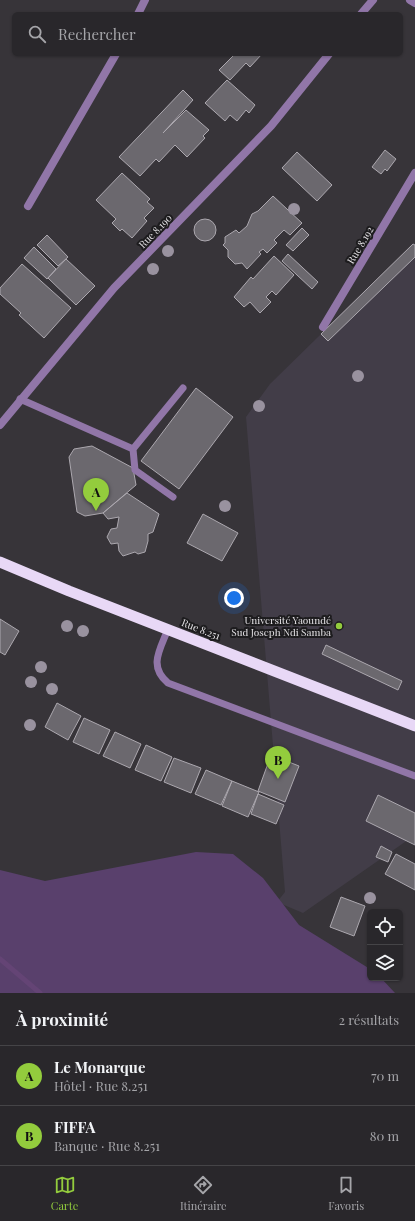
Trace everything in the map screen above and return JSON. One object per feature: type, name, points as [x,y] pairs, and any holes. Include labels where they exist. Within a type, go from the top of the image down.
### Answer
[{"type":"highway","name":"Rue 8.251","points":[[0,562],[415,726]]},
{"type":"street","points":[[139,12],[145,0]]},
{"type":"street","points":[[364,12],[373,0]]},
{"type":"street","points":[[410,0],[415,3]]},
{"type":"street","points":[[28,206],[115,56]]},
{"type":"street","name":"Rue 8.190","points":[[0,425],[20,399],[114,288],[271,126],[327,56]]},
{"type":"street","name":"Rue 8.192","points":[[323,327],[415,173]]},
{"type":"lane","points":[[173,497],[135,470],[132,449],[183,388]]},
{"type":"lane","points":[[20,399],[132,449]]},
{"type":"lane","points":[[168,629],[156,659],[160,676],[168,684],[415,776]]},
{"type":"shaded area","name":"Université Yaoundé Sud Joseph Ndi Samba","points":[[413,244],[415,245],[415,835],[303,913],[277,902],[285,892],[246,417],[270,384]]},
{"type":"shaded area","points":[[196,852],[233,854],[263,878],[299,925],[367,967],[367,981],[384,981],[395,993],[0,993],[0,870],[45,881]]},
{"type":"building","points":[[233,56],[260,56],[250,67],[246,63],[230,80],[219,70]]},
{"type":"building","points":[[227,80],[255,105],[249,113],[246,110],[237,121],[230,115],[225,121],[205,103]]},
{"type":"building","points":[[183,90],[193,100],[163,133],[186,110],[209,130],[203,136],[205,138],[187,157],[175,145],[159,162],[156,159],[140,176],[119,157]]},
{"type":"building","points":[[385,150],[396,159],[387,171],[385,169],[381,174],[372,167]]},
{"type":"building","points":[[297,152],[332,185],[317,201],[282,168]]},
{"type":"building","points":[[122,173],[150,199],[147,202],[154,208],[144,218],[147,221],[132,238],[122,229],[120,231],[112,223],[116,219],[96,200]]},
{"type":"building","points":[[273,196],[302,223],[290,235],[284,230],[274,240],[277,243],[267,253],[263,249],[259,252],[261,254],[247,269],[242,263],[235,264],[228,257],[228,250],[223,245],[225,243],[225,237],[236,230],[239,233],[247,226],[252,214],[258,211]]},
{"type":"building","points":[[205,219],[213,222],[216,230],[213,238],[205,241],[197,238],[194,230],[197,222]]},
{"type":"building","points":[[302,228],[309,235],[293,251],[286,245]]},
{"type":"building","points":[[47,235],[68,257],[58,266],[37,245]]},
{"type":"building","points":[[413,244],[415,245],[415,257],[328,341],[321,334]]},
{"type":"building","points":[[34,247],[56,269],[47,279],[24,258]]},
{"type":"building","points":[[288,254],[318,282],[312,289],[282,261]]},
{"type":"building","points":[[274,256],[294,275],[276,295],[272,291],[266,297],[271,302],[260,313],[250,302],[244,307],[234,297],[251,277],[253,279]]},
{"type":"building","points":[[66,259],[95,286],[76,305],[48,278]]},
{"type":"building","points":[[22,264],[71,308],[44,338],[19,315],[21,313],[0,294],[0,288]]},
{"type":"building","points":[[196,388],[233,417],[179,489],[141,461]]},
{"type":"building","points":[[92,446],[133,468],[136,485],[103,513],[85,516],[77,512],[69,457],[74,449]]},
{"type":"building","points":[[127,493],[159,514],[153,532],[148,534],[145,552],[138,554],[135,552],[123,556],[119,551],[118,543],[111,544],[107,537],[111,529],[117,528],[119,517],[108,519],[103,513]]},
{"type":"building","points":[[203,514],[238,533],[222,561],[187,543]]},
{"type":"building","points":[[0,619],[19,631],[5,655],[0,652]]},
{"type":"building","points":[[326,645],[402,681],[398,690],[322,654]]},
{"type":"building","points":[[57,703],[81,716],[68,740],[45,727]]},
{"type":"building","points":[[84,718],[110,730],[99,754],[73,742]]},
{"type":"building","points":[[115,732],[141,744],[130,768],[103,756]]},
{"type":"building","points":[[146,745],[172,757],[161,781],[135,770]]},
{"type":"building","points":[[271,755],[299,766],[285,802],[258,791]]},
{"type":"building","points":[[174,758],[201,768],[191,793],[164,782]]},
{"type":"building","points":[[206,770],[232,781],[221,805],[195,794]]},
{"type":"building","points":[[232,781],[259,792],[248,817],[222,806]]},
{"type":"building","points":[[258,794],[284,805],[276,824],[251,814]]},
{"type":"building","points":[[378,795],[415,813],[415,845],[366,821]]},
{"type":"building","points":[[381,846],[392,852],[388,862],[376,857]]},
{"type":"building","points":[[396,854],[415,864],[415,890],[385,874]]},
{"type":"building","points":[[341,897],[365,906],[354,936],[330,927]]},
{"type":"waterway","points":[[0,959],[40,993]]},
{"type":"place","name":"Le Monarque","points":[[96,511]]},
{"type":"place","name":"Université Yaoundé Sud Joseph Ndi Samba","points":[[339,626]]},
{"type":"place","name":"FIFFA","points":[[278,779]]}]
